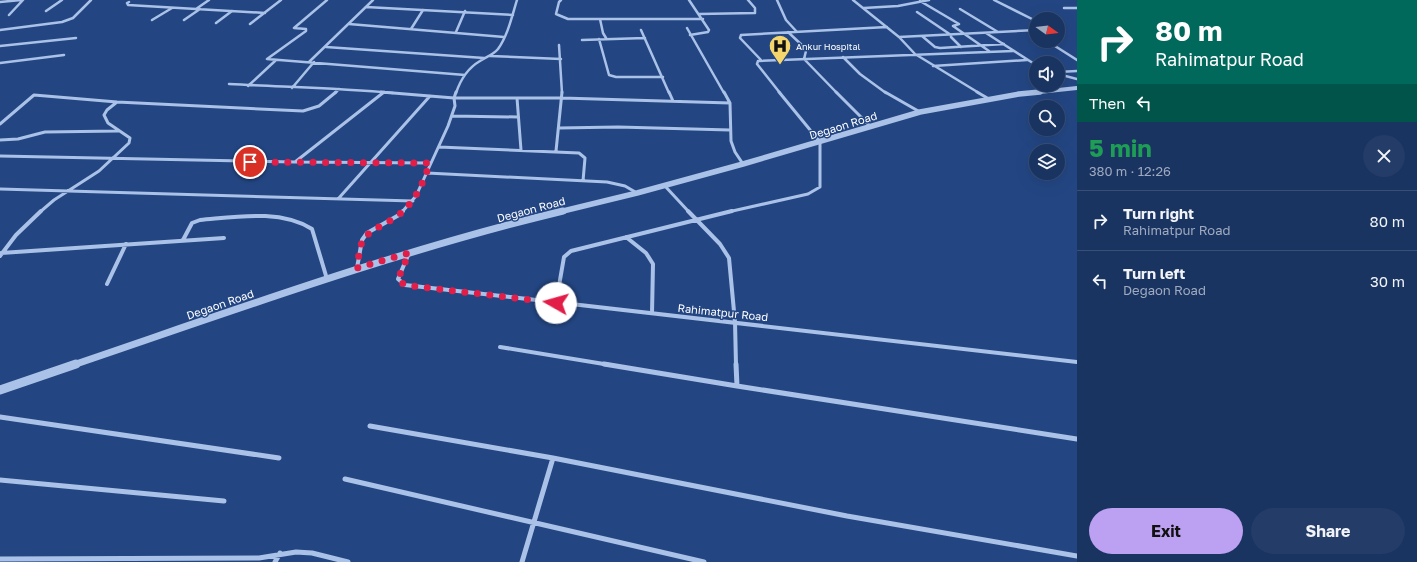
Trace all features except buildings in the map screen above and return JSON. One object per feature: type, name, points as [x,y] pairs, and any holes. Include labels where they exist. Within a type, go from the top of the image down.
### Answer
[{"type":"street","points":[[0,2],[22,0]]},
{"type":"street","points":[[10,15],[22,0]]},
{"type":"street","points":[[46,11],[62,0]]},
{"type":"street","points":[[0,30],[62,22],[73,18],[91,0]]},
{"type":"street","points":[[196,9],[209,0]]},
{"type":"street","points":[[250,24],[281,0]]},
{"type":"street","points":[[327,0],[294,28],[306,29],[306,31],[267,58],[268,60],[314,62],[465,75]]},
{"type":"street","points":[[309,62],[373,0]]},
{"type":"street","points":[[490,56],[497,50],[504,37],[518,0]]},
{"type":"street","points":[[561,0],[559,2],[556,14],[568,19],[702,19]]},
{"type":"street","points":[[689,0],[709,31],[690,34]]},
{"type":"street","points":[[699,14],[755,13],[755,8],[748,0]]},
{"type":"street","points":[[777,0],[786,20],[797,32]]},
{"type":"street","points":[[853,0],[899,37],[915,54],[989,99]]},
{"type":"street","points":[[864,8],[898,6],[929,0]]},
{"type":"street","points":[[994,0],[1029,18]]},
{"type":"street","points":[[920,1],[959,24],[953,26],[990,52]]},
{"type":"street","points":[[129,2],[127,3],[128,4],[172,8],[264,13]]},
{"type":"street","points":[[366,7],[513,15]]},
{"type":"street","points":[[152,20],[172,8]]},
{"type":"street","points":[[960,8],[998,32]]},
{"type":"street","points":[[1064,8],[1077,8]]},
{"type":"street","points":[[184,20],[200,9]]},
{"type":"street","points":[[411,29],[423,10]]},
{"type":"street","points":[[216,23],[232,11]]},
{"type":"street","points":[[456,32],[464,12]]},
{"type":"street","points":[[917,12],[951,35],[951,37],[961,47]]},
{"type":"street","points":[[600,19],[603,34],[606,38]]},
{"type":"street","points":[[349,24],[504,37]]},
{"type":"street","points":[[761,60],[740,36],[742,34],[887,27]]},
{"type":"street","points":[[687,28],[730,103],[731,141],[735,152],[743,164]]},
{"type":"street","points":[[641,30],[664,77],[673,101]]},
{"type":"street","points":[[899,37],[1029,30]]},
{"type":"street","points":[[788,32],[805,48],[806,51],[804,59]]},
{"type":"street","points":[[986,32],[1027,60]]},
{"type":"street","points":[[922,36],[938,48],[1004,44]]},
{"type":"street","points":[[0,46],[76,38]]},
{"type":"street","points":[[582,40],[606,38],[645,38]]},
{"type":"street","points":[[599,39],[609,75],[620,77],[664,77]]},
{"type":"street","points":[[556,151],[562,98],[559,44]]},
{"type":"street","points":[[326,47],[484,58],[490,56],[561,59]]},
{"type":"street","points":[[1058,48],[1077,60]]},
{"type":"street","points":[[556,303],[564,257],[566,254],[695,219],[808,194],[820,187],[820,142],[757,64],[758,61],[1013,51]]},
{"type":"street","points":[[0,63],[64,54]]},
{"type":"street","points":[[843,57],[863,78],[920,112]]},
{"type":"street","points":[[357,268],[361,245],[367,233],[399,215],[413,201],[452,116],[455,106],[454,98],[459,84],[465,75],[484,58]]},
{"type":"street","points":[[804,59],[871,127]]},
{"type":"street","points":[[933,66],[1027,60]]},
{"type":"street","points":[[248,86],[275,61]]},
{"type":"street","points":[[292,88],[314,62]]},
{"type":"street","points":[[1065,72],[1077,71]]},
{"type":"street","points":[[1065,75],[1077,79]]},
{"type":"street","points":[[229,84],[292,88],[340,88],[454,98],[562,98],[730,103]]},
{"type":"street","points":[[0,124],[34,96],[117,102],[310,110],[320,106],[340,88]]},
{"type":"street","name":"Degaon Road","points":[[0,390],[357,268],[464,239],[509,224],[637,193],[820,142],[920,112],[1026,93],[1077,88]]},
{"type":"street","points":[[295,162],[384,92]]},
{"type":"street","points":[[338,199],[367,163],[389,142],[430,96]]},
{"type":"street","points":[[517,98],[518,117],[522,131],[521,150]]},
{"type":"street","points":[[1,254],[32,219],[54,200],[86,181],[113,159],[129,143],[130,138],[108,123],[104,115],[107,110],[117,102]]},
{"type":"street","points":[[452,116],[518,117]]},
{"type":"street","points":[[559,128],[730,130]]},
{"type":"street","points":[[0,140],[45,132],[118,131]]},
{"type":"street","points":[[439,147],[579,153],[585,158],[583,181]]},
{"type":"street","points":[[0,156],[430,163]]},
{"type":"street","points":[[427,173],[617,184],[625,186],[637,193]]},
{"type":"street","points":[[664,185],[720,244],[729,258],[735,322],[737,386]]},
{"type":"street","points":[[0,188],[413,201]]},
{"type":"street","points":[[183,240],[192,223],[200,220],[258,217],[293,219],[306,224],[312,229],[327,279]]},
{"type":"street","points":[[626,237],[646,253],[653,264],[652,313]]},
{"type":"street","points":[[1,254],[224,238]]},
{"type":"street","points":[[107,284],[126,244]]},
{"type":"street","name":"Rahimatpur Road","points":[[409,253],[398,279],[405,285],[1077,362]]},
{"type":"street","points":[[500,347],[1077,439]]},
{"type":"street","points":[[0,417],[279,458]]},
{"type":"street","points":[[370,426],[553,458],[847,516],[1077,556]]},
{"type":"street","points":[[522,562],[553,458]]},
{"type":"street","points":[[345,479],[704,562]]},
{"type":"street","points":[[0,480],[224,501]]},
{"type":"street","points":[[0,559],[259,558],[280,553],[296,552],[312,553],[348,562]]},
{"type":"street","points":[[275,562],[280,553]]},
{"type":"place","name":"Ankur Hospital","points":[[780,66]]},
{"type":"route","points":[[250,162],[430,163],[419,191],[413,201],[399,215],[378,226],[367,233],[364,237],[362,240],[357,268],[409,253],[398,279],[405,285],[556,303]]}]
